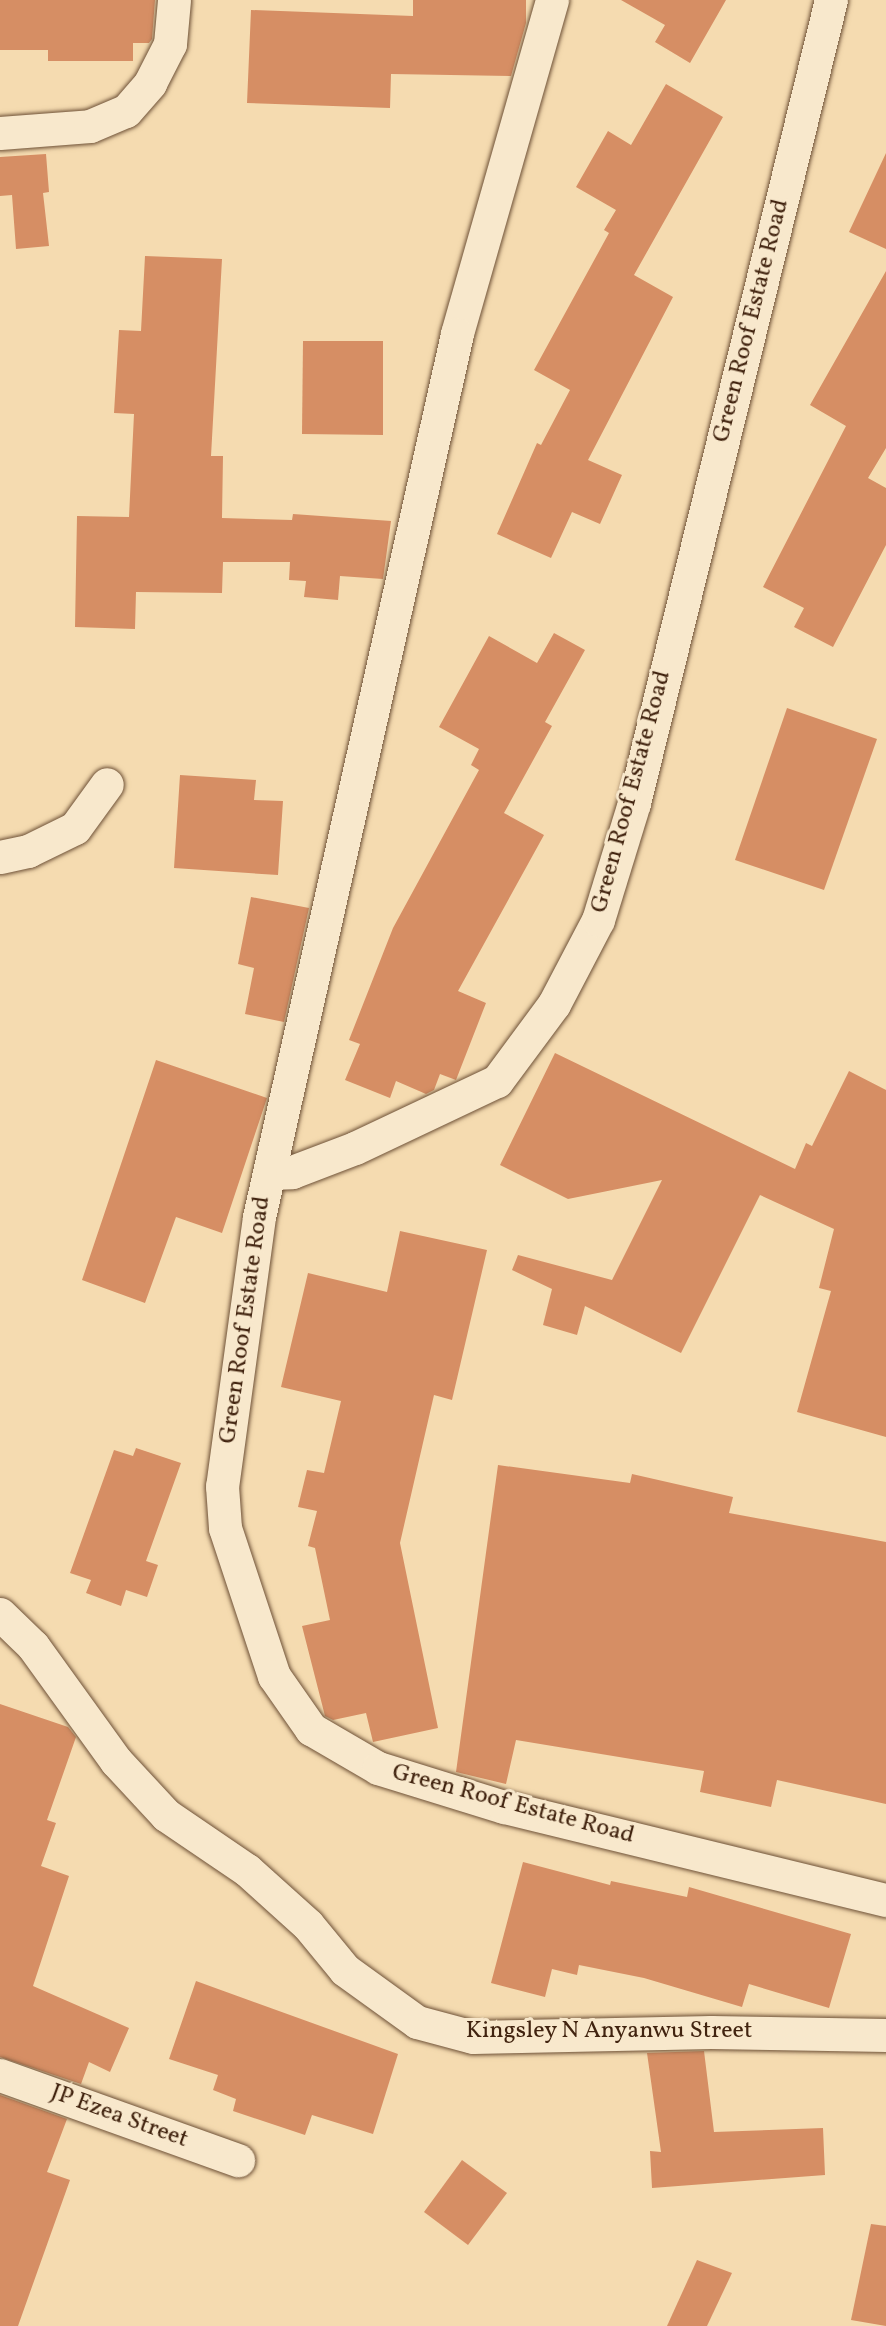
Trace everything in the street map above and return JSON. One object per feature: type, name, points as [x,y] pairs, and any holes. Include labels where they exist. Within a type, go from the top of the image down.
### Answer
[{"type":"street","points":[[0,133],[90,126],[126,111],[150,83],[170,44],[174,0]]},
{"type":"street","points":[[269,1173],[457,333],[552,0]]},
{"type":"street","name":"Green Roof Estate Road","points":[[831,0],[634,803],[598,920],[554,1004],[497,1081],[355,1148],[292,1172],[269,1173],[222,1486],[225,1528],[274,1676],[311,1728],[378,1768],[504,1807],[886,1900]]},
{"type":"street","points":[[0,858],[28,851],[75,828],[107,784]]},
{"type":"street","name":"Kingsley N Anyanwu Street","points":[[0,1614],[33,1646],[116,1761],[166,1815],[247,1870],[308,1925],[345,1970],[417,2022],[473,2037],[711,2032],[886,2035]]},
{"type":"street","name":"JP Ezea Street","points":[[0,2075],[238,2160]]},
{"type":"building","points":[[0,0],[155,0],[152,39],[149,43],[133,43],[133,61],[48,61],[48,50],[0,50]]},
{"type":"building","points":[[413,0],[526,0],[526,23],[511,76],[391,74],[390,108],[247,103],[251,10],[413,16]]},
{"type":"building","points":[[621,0],[726,0],[690,63],[655,42],[665,25]]},
{"type":"building","points":[[666,84],[723,117],[634,275],[673,297],[588,460],[622,475],[600,524],[572,512],[551,558],[497,534],[537,443],[541,445],[570,390],[534,370],[609,233],[604,230],[616,210],[576,187],[608,131],[631,145]]},
{"type":"building","points":[[886,153],[886,249],[849,232]]},
{"type":"building","points":[[46,154],[49,192],[43,193],[49,246],[16,249],[12,195],[0,196],[0,157]]},
{"type":"building","points":[[145,256],[222,259],[211,456],[223,456],[222,518],[292,520],[293,514],[391,521],[383,579],[340,576],[338,600],[304,597],[306,581],[289,580],[290,562],[223,562],[222,593],[136,592],[135,629],[75,627],[77,516],[129,517],[134,414],[114,413],[119,330],[141,331]]},
{"type":"building","points":[[886,271],[886,448],[868,478],[886,488],[886,545],[833,647],[794,627],[804,608],[763,587],[846,426],[810,405]]},
{"type":"building","points":[[303,341],[383,341],[383,435],[302,434]]},
{"type":"building","points":[[554,633],[585,650],[545,722],[552,726],[504,813],[544,835],[458,991],[486,1003],[456,1080],[440,1074],[434,1090],[426,1094],[396,1081],[390,1098],[345,1080],[360,1044],[349,1040],[393,928],[479,770],[471,765],[479,749],[439,727],[489,636],[537,663]]},
{"type":"building","points":[[787,708],[877,739],[824,890],[735,860]]},
{"type":"building","points":[[180,775],[256,780],[254,800],[283,801],[278,875],[174,868]]},
{"type":"building","points":[[251,897],[309,908],[284,1022],[245,1014],[254,968],[238,964]]},
{"type":"building","points":[[555,1053],[795,1169],[806,1143],[812,1146],[849,1071],[886,1090],[886,1437],[797,1412],[831,1291],[819,1288],[834,1229],[760,1195],[681,1353],[585,1306],[577,1335],[543,1325],[552,1289],[512,1270],[518,1255],[612,1280],[662,1180],[568,1199],[500,1165]]},
{"type":"building","points":[[156,1060],[267,1098],[222,1233],[176,1217],[145,1303],[82,1280]]},
{"type":"building","points":[[400,1231],[487,1250],[452,1400],[434,1395],[400,1543],[438,1728],[373,1742],[366,1713],[333,1720],[325,1716],[302,1626],[330,1620],[315,1548],[308,1546],[317,1511],[298,1507],[307,1470],[324,1473],[341,1401],[281,1387],[308,1273],[387,1292]]},
{"type":"building","points":[[136,1448],[181,1463],[146,1561],[158,1565],[147,1597],[126,1590],[121,1606],[86,1593],[91,1580],[70,1573],[114,1450],[133,1456]]},
{"type":"building","points":[[498,1465],[630,1483],[632,1474],[733,1497],[729,1513],[886,1542],[886,1804],[777,1780],[771,1807],[700,1792],[704,1771],[516,1740],[506,1784],[456,1772]]},
{"type":"building","points":[[0,1704],[68,1727],[76,1737],[47,1820],[56,1823],[41,1866],[69,1876],[33,1986],[129,2028],[110,2072],[89,2062],[81,2084],[0,2057]]},
{"type":"building","points":[[523,1862],[610,1885],[611,1881],[687,1897],[689,1887],[851,1934],[829,2008],[749,1984],[742,2007],[644,1978],[579,1965],[577,1975],[552,1969],[545,1997],[491,1983]]},
{"type":"building","points":[[196,1981],[398,2054],[373,2134],[312,2115],[305,2135],[233,2111],[236,2099],[213,2090],[218,2075],[169,2059]]},
{"type":"building","points":[[704,2051],[714,2132],[823,2128],[825,2175],[652,2188],[650,2151],[661,2152],[647,2053]]},
{"type":"building","points":[[0,2095],[67,2119],[47,2172],[70,2180],[18,2326],[0,2326]]},
{"type":"building","points":[[462,2160],[507,2193],[468,2245],[424,2212]]},
{"type":"building","points":[[871,2224],[886,2226],[886,2326],[851,2320]]},
{"type":"building","points":[[697,2260],[732,2273],[707,2326],[667,2326]]}]
